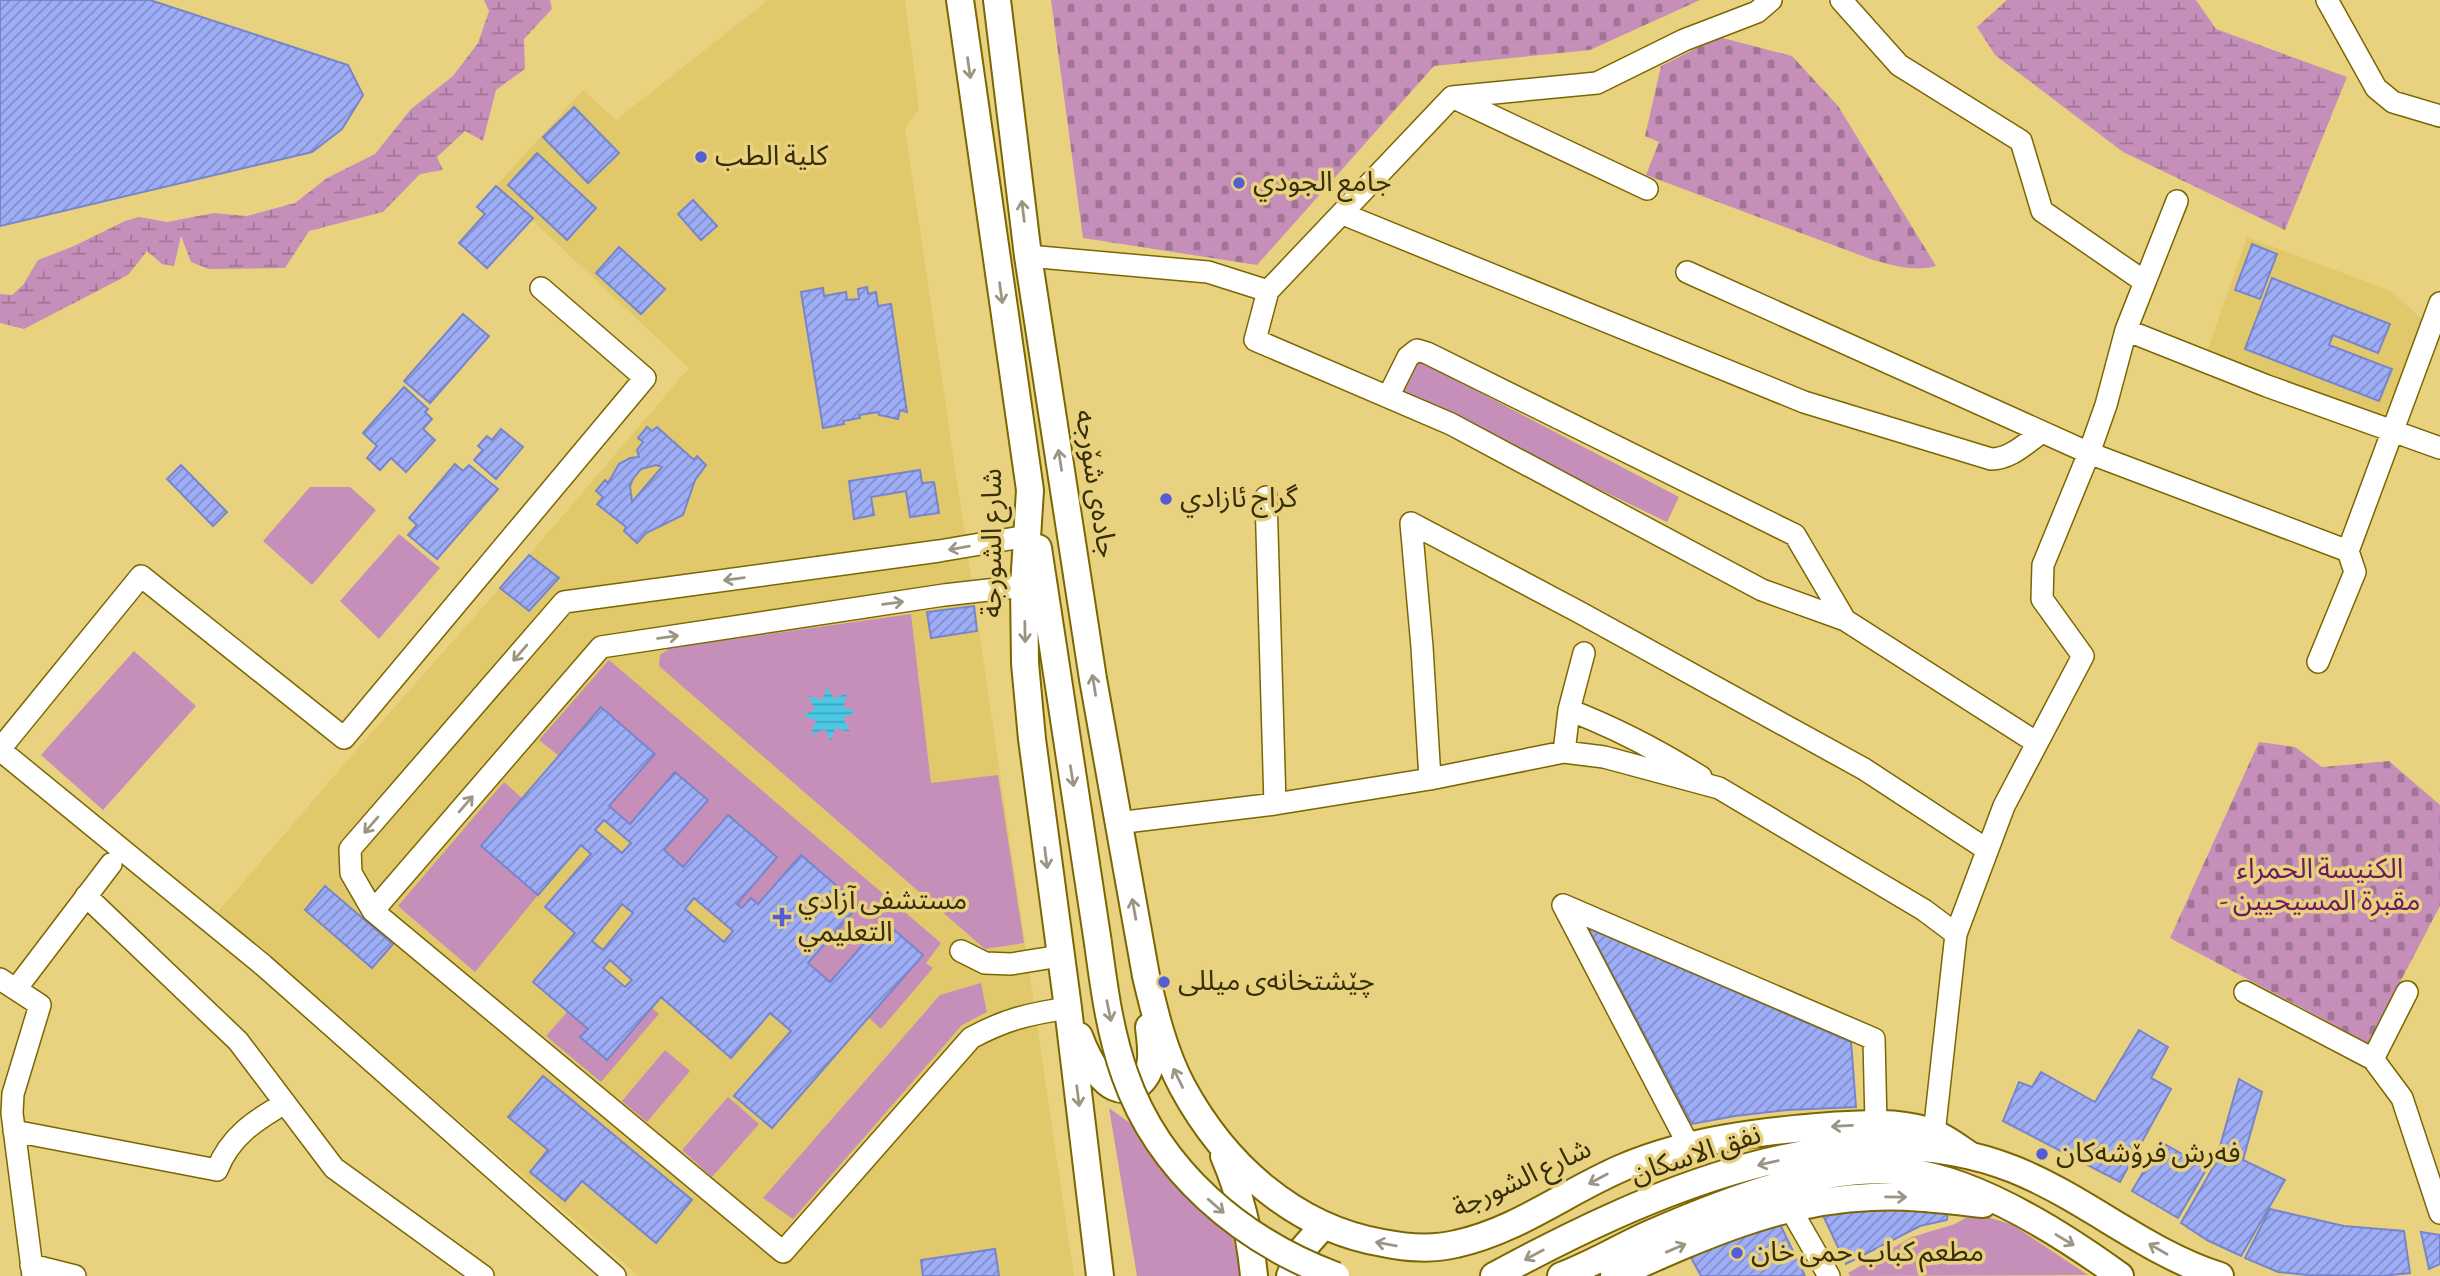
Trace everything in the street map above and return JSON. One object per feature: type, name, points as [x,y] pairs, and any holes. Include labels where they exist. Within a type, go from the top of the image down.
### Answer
[{"type":"main road","name":"شارع الشورجة","points":[[960,0],[1030,490],[1024,586],[1025,663],[1068,1006]]},
{"type":"main road","name":"جادەی شۆرجە","points":[[997,0],[1028,256],[1117,823],[1146,976]]},
{"type":"main road","points":[[1030,490],[1110,1017],[1126,1078],[1153,1130],[1173,1161],[1209,1201],[1246,1230],[1294,1258],[1336,1276]]},
{"type":"main road","name":"شارع الشورجة","points":[[1146,976],[1172,1066],[1193,1105],[1215,1135],[1239,1164],[1290,1208],[1323,1226],[1357,1238],[1405,1247],[1430,1248],[1458,1244],[1510,1226],[1625,1166],[1689,1146],[1770,1132],[1876,1124],[1912,1128],[1933,1141],[2037,1179],[2169,1255],[2197,1269],[2220,1276]]},
{"type":"main road","points":[[1068,1006],[1093,1066],[1112,1085],[1129,1089],[1141,1082],[1149,1071],[1151,1062],[1146,976]]},
{"type":"main road","points":[[1068,1006],[1100,1276]]},
{"type":"main road","points":[[1215,1135],[1245,1213],[1254,1276]]},
{"type":"main road","name":"نفق الاسكان","points":[[1494,1276],[1611,1217],[1675,1191],[1739,1170],[1804,1155],[1933,1141]]},
{"type":"main road","points":[[1562,1276],[1651,1233],[1722,1205],[1797,1183],[1862,1171],[1890,1170],[1929,1176],[1969,1188],[2008,1207],[2120,1276]]},
{"type":"main road","points":[[1614,1276],[1733,1224],[1790,1208],[1845,1199],[1880,1197],[2008,1207]]},
{"type":"main road","points":[[1290,1276],[1301,1251],[1323,1226]]},
{"type":"street","points":[[1770,0],[1757,12],[1684,40],[1597,83],[1452,97],[1343,215],[1268,291],[1255,340],[1451,424],[1762,590],[1845,620],[2036,743]]},
{"type":"street","points":[[1841,0],[1899,65],[2021,141],[2042,211],[2145,282]]},
{"type":"street","points":[[2328,0],[2376,88],[2393,102],[2440,116]]},
{"type":"street","points":[[1452,97],[1647,189]]},
{"type":"street","points":[[1933,1141],[1956,934],[2004,806],[2083,656],[2042,599],[2043,565],[2089,453],[2106,405],[2126,330],[2177,201]]},
{"type":"street","points":[[1343,215],[1804,402],[1991,459],[2002,459],[2042,432]]},
{"type":"street","points":[[1028,256],[1208,272],[1268,291]]},
{"type":"street","points":[[1688,272],[2089,453],[2348,551]]},
{"type":"street","points":[[541,288],[645,378],[344,738],[141,576],[0,750],[263,965],[615,1276]]},
{"type":"street","points":[[2318,662],[2355,572],[2348,551],[2440,303]]},
{"type":"street","points":[[2126,330],[2391,432],[2440,448]]},
{"type":"street","points":[[1388,397],[1408,357],[1417,351],[1464,371],[1795,535],[1845,620]]},
{"type":"street","points":[[1266,497],[1275,804]]},
{"type":"street","points":[[1430,779],[1411,523],[1864,769],[1986,849]]},
{"type":"street","points":[[1027,536],[939,551],[564,602],[350,849],[351,873],[373,911],[783,1252],[971,1038],[994,1025],[1019,1016],[1068,1006]]},
{"type":"street","points":[[373,911],[601,647],[918,599],[1024,586]]},
{"type":"street","points":[[1564,752],[1569,710],[1584,653]]},
{"type":"street","points":[[1569,710],[1652,746],[1924,910],[1956,934]]},
{"type":"street","points":[[1117,823],[1275,804],[1430,779],[1564,752],[1604,757],[1719,788]]},
{"type":"street","points":[[75,1276],[32,1270],[7,1096],[40,1005],[8,984],[86,896],[111,863]]},
{"type":"street","points":[[86,896],[238,1041],[334,1168],[483,1276]]},
{"type":"street","points":[[1689,1146],[1563,905],[1874,1039],[1876,1124]]},
{"type":"street","points":[[961,951],[985,963],[1011,964],[1060,956]]},
{"type":"street","points":[[2245,992],[2373,1059],[2402,1098],[2440,1213]]},
{"type":"street","points":[[2373,1059],[2407,992]]},
{"type":"street","points":[[13,1131],[217,1170],[222,1158],[241,1132],[285,1103]]},
{"type":"street","points":[[1790,1208],[1829,1276]]},
{"type":"shaded area","points":[[768,0],[905,0],[919,109],[905,128],[1074,1276],[639,1276],[218,912],[689,368],[496,186],[583,90],[616,120]],"holes":[[[911,614],[931,783],[1023,943],[985,949],[659,665],[660,656],[670,648]],[[609,661],[940,943],[926,963],[933,968],[869,1017],[923,955],[884,921],[831,982],[808,963],[859,905],[801,855],[759,903],[751,898],[743,908],[737,903],[777,857],[728,815],[683,866],[708,800],[675,772],[610,806],[655,754],[601,707],[539,740]],[[522,798],[481,846],[475,971],[398,906]],[[981,983],[987,1012],[962,1025],[793,1219],[764,1198]],[[651,1008],[659,1014],[601,1082],[567,1012],[580,1037],[607,1060]]]},
{"type":"shaded area","points":[[2247,237],[2391,291],[2422,319],[2390,418],[2207,352]]},
{"type":"green space","points":[[484,0],[550,0],[552,9],[524,39],[525,69],[496,90],[483,141],[465,131],[437,157],[443,170],[420,174],[383,212],[309,231],[285,268],[209,269],[191,262],[181,236],[174,266],[162,264],[147,251],[128,275],[24,329],[0,323],[0,294],[12,295],[23,285],[38,260],[139,217],[167,222],[214,213],[247,216],[295,203],[327,178],[375,154],[411,109],[453,76],[478,43],[489,11]]},
{"type":"green space","points":[[1051,0],[1700,0],[1590,50],[1434,66],[1257,265],[1083,238]]},
{"type":"green space","points":[[2007,0],[2196,0],[2216,29],[2347,77],[2285,230],[2123,152],[1995,55],[1977,27]]},
{"type":"green space","points":[[1719,37],[1792,56],[1838,106],[1936,266],[1912,268],[1873,260],[1646,175],[1659,142],[1645,136],[1661,66]]},
{"type":"green space","points":[[1416,359],[1679,497],[1667,522],[1402,394]]},
{"type":"green space","points":[[310,487],[350,487],[376,510],[312,585],[263,541]]},
{"type":"green space","points":[[399,534],[440,568],[379,639],[340,601]]},
{"type":"green space","points":[[911,614],[931,783],[998,775],[1024,943],[985,949],[659,666],[660,655],[670,648]]},
{"type":"green space","points":[[134,651],[196,706],[103,810],[41,755]]},
{"type":"green space","points":[[609,660],[941,943],[926,963],[933,968],[881,1029],[868,1017],[923,955],[884,921],[830,982],[808,963],[859,905],[801,855],[758,904],[751,898],[742,908],[737,904],[777,857],[728,815],[683,867],[664,850],[707,800],[675,772],[630,824],[609,806],[655,753],[601,708],[559,756],[539,740]]},
{"type":"green space","name":"الكنيسة الحمراء - مقبرة المسيحيين","points":[[2259,742],[2295,747],[2322,767],[2389,761],[2440,805],[2440,906],[2368,1043],[2170,938]]},
{"type":"green space","points":[[504,782],[522,798],[481,846],[538,895],[475,972],[398,906]]},
{"type":"green space","points":[[981,983],[987,1012],[962,1025],[793,1219],[763,1198],[940,995]]},
{"type":"green space","points":[[652,1008],[659,1014],[601,1082],[546,1036],[567,1012],[588,1029],[581,1037],[607,1060]]},
{"type":"green space","points":[[665,1050],[690,1071],[647,1122],[622,1101]]},
{"type":"green space","points":[[728,1097],[759,1124],[712,1177],[682,1150]]},
{"type":"green space","points":[[1109,1108],[1144,1133],[1232,1234],[1241,1276],[1137,1276]]},
{"type":"green space","points":[[1974,1213],[2013,1225],[2088,1275],[1850,1276],[1848,1273],[1912,1237],[1955,1224]]},
{"type":"water","points":[[827,687],[834,699],[847,693],[843,707],[856,711],[843,718],[850,732],[835,728],[831,741],[825,729],[811,735],[816,720],[803,716],[815,709],[808,696],[823,700]]},
{"type":"building","points":[[0,0],[150,0],[348,65],[363,95],[342,129],[312,152],[0,226]]},
{"type":"building","points":[[574,107],[619,153],[588,183],[543,137]]},
{"type":"building","points":[[537,153],[596,208],[567,240],[508,185]]},
{"type":"building","points":[[496,186],[533,218],[487,268],[459,243],[485,214],[477,207]]},
{"type":"building","points":[[693,200],[717,226],[701,240],[678,214]]},
{"type":"building","points":[[2252,244],[2277,254],[2260,299],[2235,290]]},
{"type":"building","points":[[619,247],[665,289],[641,314],[596,273]]},
{"type":"building","points":[[2272,278],[2390,324],[2378,353],[2333,335],[2329,345],[2392,369],[2379,401],[2245,349]]},
{"type":"building","points":[[867,287],[868,294],[876,292],[878,306],[891,304],[907,412],[900,410],[898,419],[879,415],[878,412],[859,415],[860,418],[843,421],[844,424],[823,428],[801,292],[823,288],[824,296],[846,292],[847,300],[859,299],[858,289]]},
{"type":"building","points":[[463,314],[489,336],[430,403],[404,381]]},
{"type":"building","points":[[404,387],[428,409],[425,412],[432,419],[423,429],[435,440],[406,472],[391,458],[380,470],[367,458],[377,446],[363,433]]},
{"type":"building","points":[[647,427],[652,431],[657,427],[694,460],[697,456],[706,465],[695,480],[683,515],[646,533],[637,543],[624,531],[626,527],[597,504],[603,497],[596,491],[605,480],[608,483],[619,464],[639,457],[637,450],[643,442],[638,438]],"holes":[[[656,465],[662,467],[632,502],[630,486],[641,469]]]},
{"type":"building","points":[[501,429],[523,447],[496,479],[474,460],[483,450],[478,446],[487,436],[492,440]]},
{"type":"building","points":[[455,464],[463,471],[469,465],[498,489],[437,559],[408,535],[417,525],[409,518]]},
{"type":"building","points":[[181,465],[227,512],[213,526],[167,479]]},
{"type":"building","points":[[920,470],[922,483],[934,482],[939,513],[910,517],[906,491],[871,497],[874,515],[854,519],[849,481]]},
{"type":"building","points":[[529,555],[559,578],[529,611],[500,588]]},
{"type":"building","points":[[974,606],[977,631],[931,638],[927,612]]},
{"type":"building","name":"مستشفى آزادي التعليمي","points":[[601,707],[655,754],[609,806],[630,824],[675,772],[708,800],[664,850],[683,867],[728,815],[777,857],[737,904],[742,908],[751,898],[758,904],[801,855],[859,905],[808,963],[830,982],[884,921],[923,955],[772,1128],[734,1096],[791,1031],[770,1013],[731,1058],[661,997],[607,1060],[580,1037],[588,1029],[533,982],[575,933],[545,907],[591,854],[581,845],[538,895],[481,846]],"holes":[[[604,820],[631,843],[622,853],[595,830]],[[694,898],[733,931],[724,942],[685,909]],[[622,904],[633,913],[603,950],[592,941]],[[610,960],[632,980],[625,987],[603,968]]]},
{"type":"building","points":[[325,886],[393,944],[372,968],[305,910]]},
{"type":"building","points":[[1588,928],[1851,1042],[1856,1107],[1787,1110],[1692,1124]]},
{"type":"building","points":[[2139,1030],[2168,1047],[2151,1078],[2171,1089],[2120,1182],[2003,1121],[2019,1082],[2032,1087],[2041,1072],[2095,1102]]},
{"type":"building","points":[[543,1076],[692,1200],[656,1243],[582,1181],[565,1201],[530,1172],[548,1150],[508,1117]]},
{"type":"building","points":[[2239,1079],[2262,1092],[2243,1160],[2285,1180],[2241,1256],[2207,1240],[2181,1223],[2215,1164]]},
{"type":"building","points":[[2161,1142],[2207,1168],[2178,1218],[2132,1191]]},
{"type":"building","points":[[1819,1207],[1948,1208],[1947,1220],[1920,1226],[1846,1264]]},
{"type":"building","points":[[2270,1209],[2344,1226],[2404,1231],[2410,1273],[2382,1276],[2307,1275],[2278,1272],[2245,1258]]},
{"type":"building","points":[[1776,1216],[1805,1276],[1701,1276],[1688,1252]]},
{"type":"building","points":[[2421,1232],[2440,1235],[2440,1264],[2429,1269]]},
{"type":"building","points":[[995,1249],[999,1276],[923,1276],[921,1260]]},
{"type":"place","name":"كلية الطب","points":[[701,157]]},
{"type":"place","name":"جامع الجودي","points":[[1239,183]]},
{"type":"place","name":"گراج ئازادي","points":[[1166,499]]},
{"type":"place","name":"مستشفى آزادي التعليمي","points":[[782,917]]},
{"type":"place","name":"چێشتخانەی میللی","points":[[1164,982]]},
{"type":"place","name":"فەرش فرۆشەکان","points":[[2042,1154]]},
{"type":"place","name":"مطعم كباب حمى خان","points":[[1737,1253]]}]
